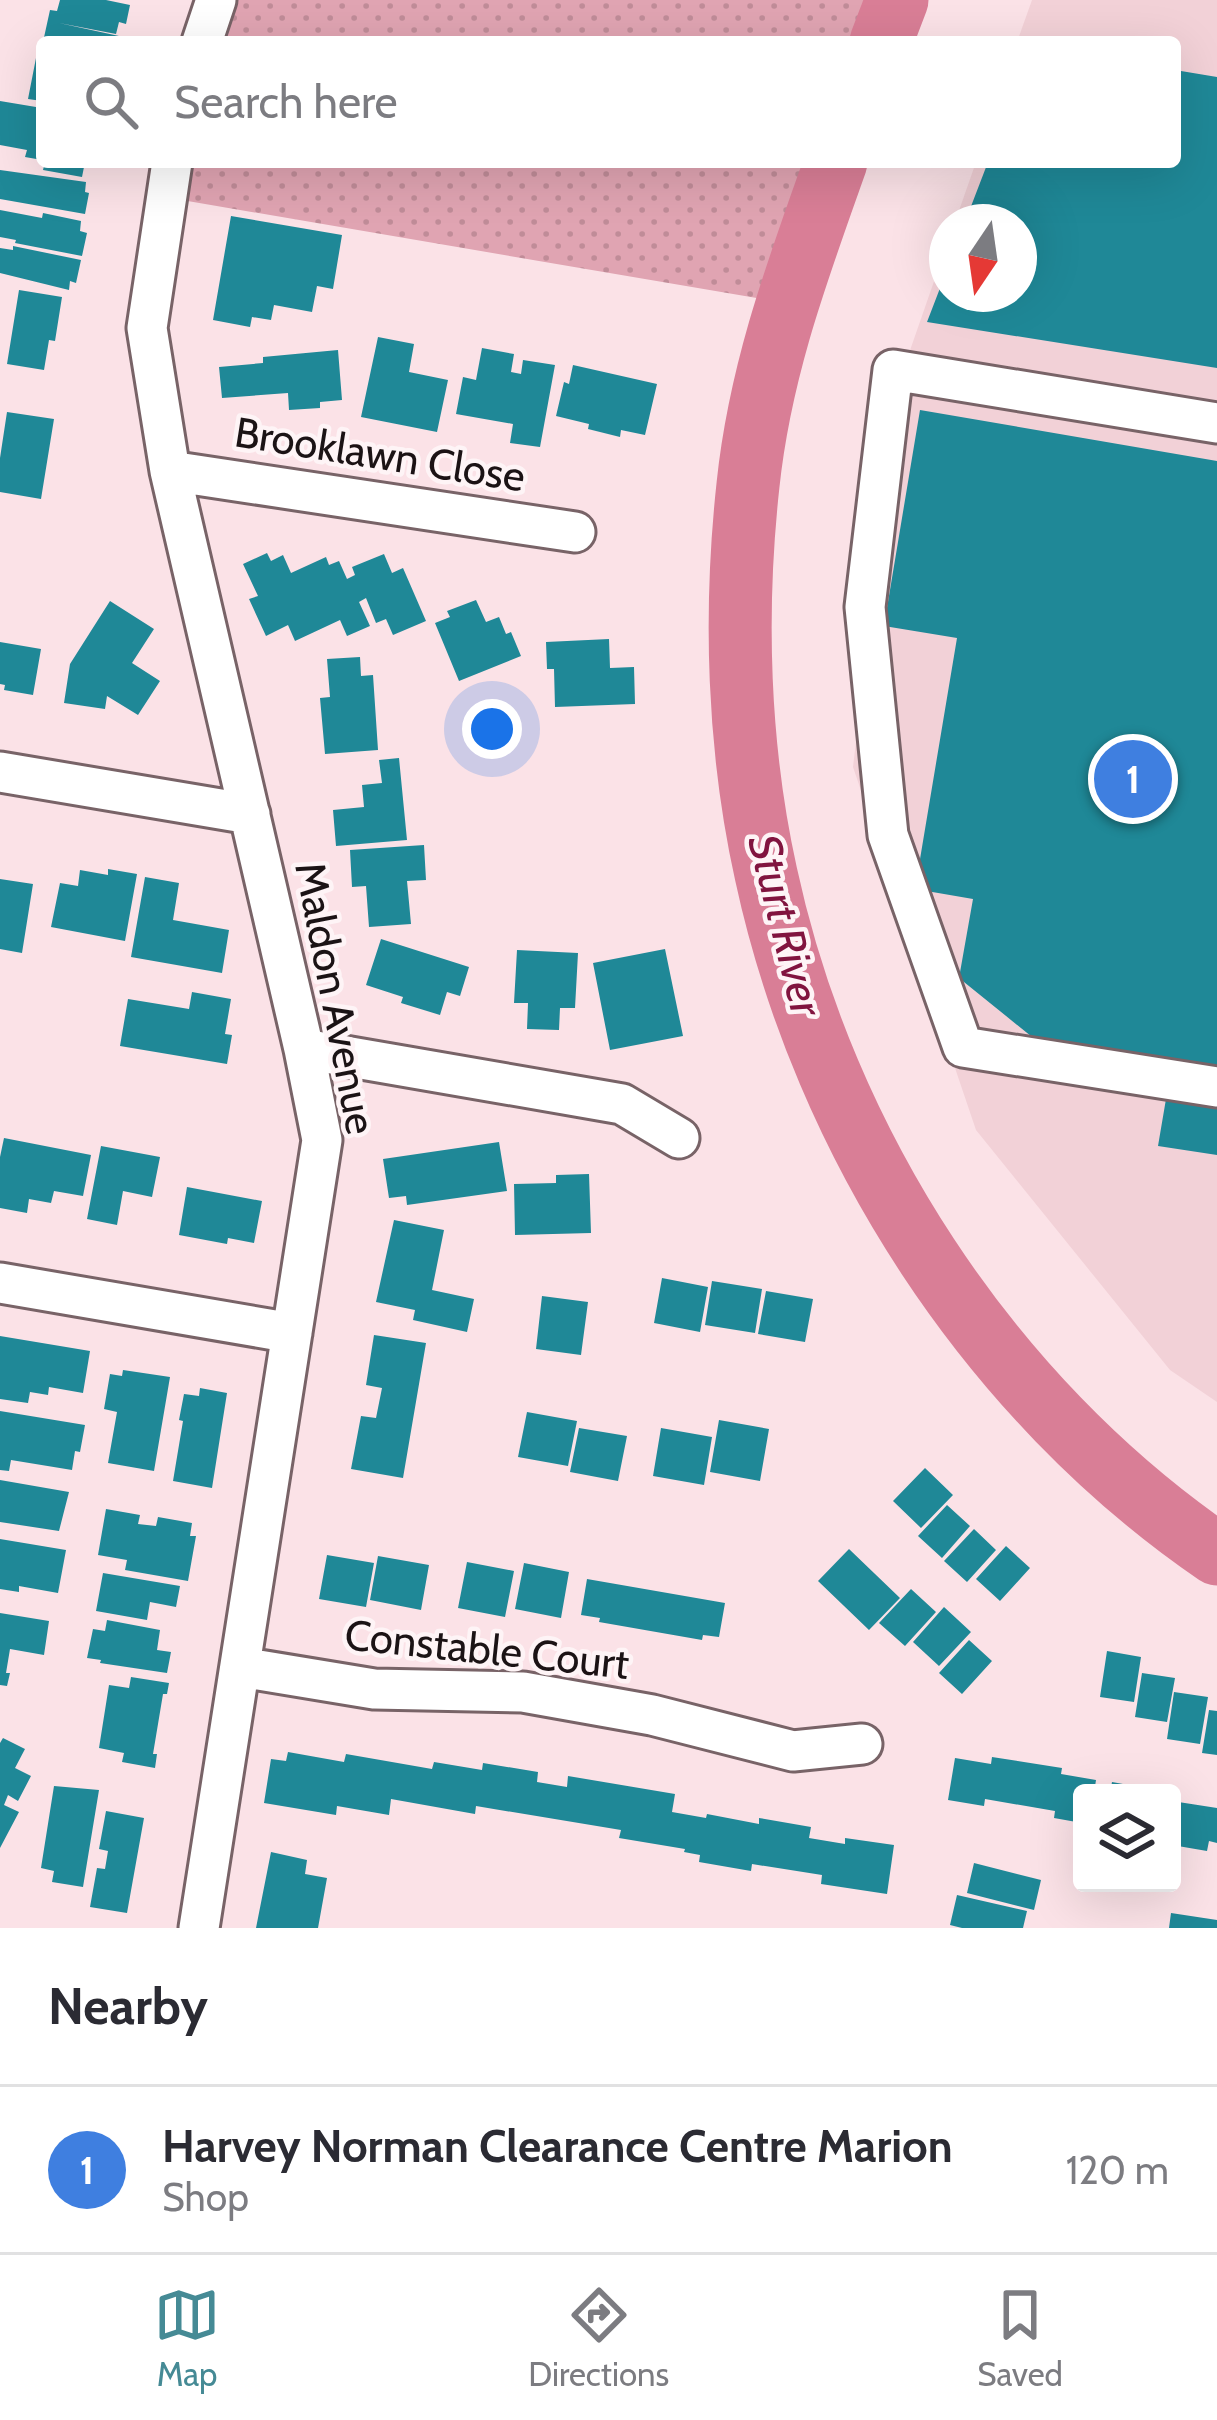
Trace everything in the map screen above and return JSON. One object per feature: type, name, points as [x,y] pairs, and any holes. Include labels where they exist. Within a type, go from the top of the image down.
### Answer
[{"type":"street","points":[[204,36],[216,0]]},
{"type":"street","name":"Maldon Avenue","points":[[171,168],[147,328],[170,470],[322,1140],[199,1928]]},
{"type":"street","points":[[1217,423],[893,370],[865,607],[888,835],[964,1047],[1217,1087]]},
{"type":"street","name":"Brooklawn Close","points":[[170,470],[575,532]]},
{"type":"street","points":[[0,772],[250,814]]},
{"type":"street","points":[[304,1049],[622,1103],[679,1138]]},
{"type":"street","points":[[0,1283],[292,1334]]},
{"type":"street","name":"Constable Court","points":[[241,1666],[374,1689],[523,1692],[652,1714],[793,1751],[862,1744]]},
{"type":"shaded area","points":[[227,0],[879,0],[866,36],[216,36]]},
{"type":"shaded area","points":[[1032,0],[1217,0],[1217,1402],[1170,1370],[976,1130],[853,767],[899,382],[929,296],[929,312],[1037,312],[1037,204],[961,204],[974,168],[1181,168],[1181,36],[1019,36]]},
{"type":"shaded area","points":[[180,168],[817,168],[768,300],[176,199]]},
{"type":"building","points":[[60,0],[130,5],[126,24],[119,22],[116,34],[59,23],[119,36],[44,36],[50,10],[57,11]]},
{"type":"building","points":[[36,58],[36,100],[28,99]]},
{"type":"building","points":[[1181,71],[1217,77],[1217,368],[927,322],[931,312],[1037,312],[1037,204],[972,204],[986,168],[1181,168]]},
{"type":"building","points":[[0,101],[36,107],[36,159],[25,157],[27,150],[0,145]]},
{"type":"building","points":[[44,168],[84,168],[82,177]]},
{"type":"building","points":[[0,170],[86,182],[85,214],[0,199]]},
{"type":"building","points":[[0,210],[81,221],[80,231],[87,233],[82,256],[0,237]]},
{"type":"building","points":[[231,216],[342,235],[333,289],[317,286],[312,312],[274,305],[271,320],[252,317],[250,327],[213,320]]},
{"type":"building","points":[[13,246],[81,260],[76,283],[70,281],[69,290],[0,273],[0,248],[13,250]]},
{"type":"building","points":[[19,290],[62,297],[55,341],[49,340],[44,370],[7,364]]},
{"type":"building","points":[[378,337],[414,344],[409,372],[448,380],[437,432],[361,417]]},
{"type":"building","points":[[482,348],[514,354],[511,372],[521,374],[523,360],[555,365],[540,447],[510,443],[513,424],[456,414],[463,377],[476,380]]},
{"type":"building","points":[[338,350],[342,400],[320,402],[320,408],[289,410],[288,393],[222,398],[219,367],[263,363],[263,357]]},
{"type":"building","points":[[573,365],[657,384],[645,435],[621,430],[620,437],[556,416]]},
{"type":"building","points":[[920,410],[1217,461],[1217,1075],[1042,1045],[959,978],[973,899],[915,889],[957,638],[884,626]]},
{"type":"building","points":[[7,412],[54,419],[41,499],[0,492]]},
{"type":"building","points":[[267,553],[271,561],[283,555],[291,573],[326,557],[329,565],[339,561],[347,579],[355,575],[352,567],[384,554],[392,573],[403,568],[426,621],[393,635],[386,619],[376,623],[366,598],[359,602],[370,626],[347,636],[340,620],[295,641],[288,625],[266,636],[249,599],[258,596],[243,564]]},
{"type":"building","points":[[476,600],[486,622],[499,617],[521,656],[459,681],[435,623],[450,617],[447,611]]},
{"type":"building","points":[[110,601],[154,629],[132,663],[160,681],[138,715],[107,696],[105,709],[64,703],[70,664]]},
{"type":"building","points":[[609,639],[610,668],[634,667],[635,704],[555,707],[554,669],[547,669],[546,642]]},
{"type":"building","points":[[0,642],[41,649],[33,695],[4,690],[5,685],[0,684]]},
{"type":"building","points":[[360,657],[361,676],[373,675],[378,750],[325,754],[320,698],[330,697],[327,659]]},
{"type":"building","points":[[399,758],[407,840],[336,846],[333,810],[364,807],[362,785],[382,783],[379,760]]},
{"type":"building","points":[[424,845],[426,880],[407,881],[411,924],[369,927],[366,886],[352,887],[350,850]]},
{"type":"building","points":[[108,869],[137,874],[125,941],[51,927],[60,883],[78,886],[80,870],[108,875]]},
{"type":"building","points":[[145,877],[179,883],[173,920],[229,930],[222,973],[131,957]]},
{"type":"building","points":[[0,879],[33,884],[22,953],[0,949]]},
{"type":"building","points":[[381,939],[469,967],[460,996],[447,992],[440,1015],[366,985]]},
{"type":"building","points":[[665,949],[683,1036],[610,1050],[593,963]]},
{"type":"building","points":[[517,950],[578,953],[575,1008],[560,1008],[559,1030],[527,1029],[528,1003],[514,1003]]},
{"type":"building","points":[[192,992],[231,999],[225,1034],[232,1035],[227,1064],[120,1046],[128,999],[189,1009]]},
{"type":"building","points":[[1166,1099],[1217,1107],[1217,1155],[1158,1146]]},
{"type":"building","points":[[4,1138],[91,1155],[83,1196],[54,1191],[51,1203],[29,1199],[27,1213],[0,1208]]},
{"type":"building","points":[[499,1142],[507,1191],[407,1205],[406,1196],[389,1198],[383,1159]]},
{"type":"building","points":[[101,1146],[160,1157],[152,1197],[123,1191],[117,1225],[87,1219]]},
{"type":"building","points":[[589,1174],[591,1233],[515,1235],[514,1184],[556,1183],[556,1175]]},
{"type":"building","points":[[187,1187],[262,1201],[254,1243],[228,1238],[227,1244],[179,1235]]},
{"type":"building","points":[[394,1220],[444,1230],[432,1290],[474,1299],[467,1332],[413,1320],[415,1310],[376,1302]]},
{"type":"building","points":[[662,1278],[708,1287],[700,1332],[654,1323]]},
{"type":"building","points":[[712,1281],[762,1289],[755,1333],[705,1325]]},
{"type":"building","points":[[766,1291],[813,1299],[805,1342],[758,1334]]},
{"type":"building","points":[[542,1296],[588,1302],[581,1355],[536,1349]]},
{"type":"building","points":[[374,1335],[426,1343],[403,1478],[351,1469],[361,1416],[376,1418],[382,1388],[366,1385]]},
{"type":"building","points":[[0,1336],[90,1351],[83,1393],[49,1387],[48,1395],[30,1392],[28,1403],[0,1399]]},
{"type":"building","points":[[123,1370],[170,1377],[154,1471],[108,1463],[117,1412],[104,1409],[110,1374],[122,1376]]},
{"type":"building","points":[[200,1388],[227,1393],[212,1488],[173,1481],[184,1394],[199,1396]]},
{"type":"building","points":[[0,1411],[85,1425],[72,1470],[11,1460],[9,1471],[0,1470]]},
{"type":"building","points":[[527,1412],[577,1421],[568,1466],[518,1457]]},
{"type":"building","points":[[719,1420],[769,1429],[760,1481],[710,1472]]},
{"type":"building","points":[[579,1428],[627,1436],[618,1481],[570,1472]]},
{"type":"building","points":[[661,1428],[712,1437],[704,1485],[653,1476]]},
{"type":"building","points":[[925,1468],[953,1495],[921,1528],[893,1501]]},
{"type":"building","points":[[0,1480],[69,1492],[59,1531],[0,1522]]},
{"type":"building","points":[[947,1505],[970,1526],[942,1558],[918,1536]]},
{"type":"building","points":[[106,1509],[140,1515],[138,1524],[156,1526],[158,1517],[192,1523],[190,1536],[196,1536],[188,1581],[125,1570],[127,1560],[98,1555]]},
{"type":"building","points":[[974,1529],[996,1550],[967,1582],[944,1561]]},
{"type":"building","points":[[0,1539],[66,1550],[58,1593],[19,1586],[19,1592],[0,1589]]},
{"type":"building","points":[[1006,1546],[1030,1568],[1000,1601],[976,1579]]},
{"type":"building","points":[[849,1549],[900,1598],[869,1630],[818,1581]]},
{"type":"building","points":[[327,1555],[374,1563],[366,1607],[319,1599]]},
{"type":"building","points":[[378,1556],[429,1565],[421,1610],[370,1600]]},
{"type":"building","points":[[467,1562],[514,1571],[505,1617],[458,1608]]},
{"type":"building","points":[[524,1563],[569,1572],[561,1618],[515,1609]]},
{"type":"building","points":[[103,1573],[180,1586],[176,1607],[150,1602],[147,1620],[96,1611]]},
{"type":"building","points":[[587,1579],[725,1603],[719,1637],[703,1635],[702,1640],[581,1615]]},
{"type":"building","points":[[911,1589],[936,1612],[905,1646],[879,1623]]},
{"type":"building","points":[[944,1607],[971,1632],[939,1666],[913,1642]]},
{"type":"building","points":[[0,1613],[49,1621],[44,1655],[10,1649],[7,1686],[0,1685]]},
{"type":"building","points":[[107,1620],[160,1630],[157,1650],[171,1652],[167,1673],[87,1658],[93,1629],[105,1631]]},
{"type":"building","points":[[969,1640],[992,1661],[962,1694],[939,1673]]},
{"type":"building","points":[[1107,1651],[1141,1657],[1134,1702],[1100,1697]]},
{"type":"building","points":[[1142,1673],[1175,1678],[1167,1722],[1135,1717]]},
{"type":"building","points":[[131,1677],[169,1683],[153,1754],[157,1754],[155,1768],[122,1762],[124,1753],[99,1748],[109,1685],[129,1688]]},
{"type":"building","points":[[1174,1692],[1208,1697],[1200,1744],[1167,1739]]},
{"type":"building","points":[[1209,1710],[1217,1711],[1217,1755],[1202,1753]]},
{"type":"building","points":[[3,1738],[25,1749],[15,1768],[31,1776],[18,1801],[8,1795],[4,1805],[19,1812],[0,1848],[0,1743]]},
{"type":"building","points":[[288,1752],[344,1762],[346,1754],[432,1769],[434,1762],[482,1770],[483,1763],[538,1772],[537,1782],[567,1787],[568,1776],[675,1794],[672,1812],[759,1824],[759,1818],[811,1827],[809,1838],[894,1845],[887,1894],[821,1884],[822,1875],[699,1862],[700,1855],[685,1849],[619,1838],[621,1830],[476,1806],[475,1814],[391,1799],[389,1815],[337,1806],[336,1815],[264,1803],[271,1759],[286,1761]]},
{"type":"building","points":[[992,1757],[1062,1768],[1061,1774],[1096,1780],[1095,1784],[1073,1784],[1073,1821],[1054,1818],[1055,1811],[985,1799],[984,1806],[948,1800],[955,1758],[991,1764]]},
{"type":"building","points":[[54,1786],[99,1790],[83,1887],[52,1882],[54,1871],[41,1868]]},
{"type":"building","points":[[1181,1802],[1217,1808],[1217,1843],[1209,1841],[1207,1851],[1181,1847]]},
{"type":"building","points":[[106,1811],[144,1818],[127,1913],[90,1907],[97,1868],[105,1869],[108,1851],[99,1849]]},
{"type":"building","points":[[271,1852],[307,1860],[305,1874],[327,1878],[318,1928],[256,1928]]},
{"type":"building","points":[[974,1863],[1041,1880],[1034,1910],[967,1893]]},
{"type":"building","points":[[957,1895],[1027,1911],[1023,1928],[950,1925]]},
{"type":"building","points":[[1171,1913],[1217,1920],[1217,1928],[1169,1928]]},
{"type":"waterway","name":"Sturt River","points":[[883,36],[897,0]]},
{"type":"waterway","name":"Sturt River","points":[[834,168],[782,320],[761,401],[748,485],[741,582],[741,680],[749,778],[766,874],[793,974],[829,1072],[874,1166],[928,1256],[989,1341],[1058,1420],[1135,1491],[1217,1554]]},
{"type":"place","name":"Harvey Norman Clearance Centre Marion","points":[[1133,779]]}]
